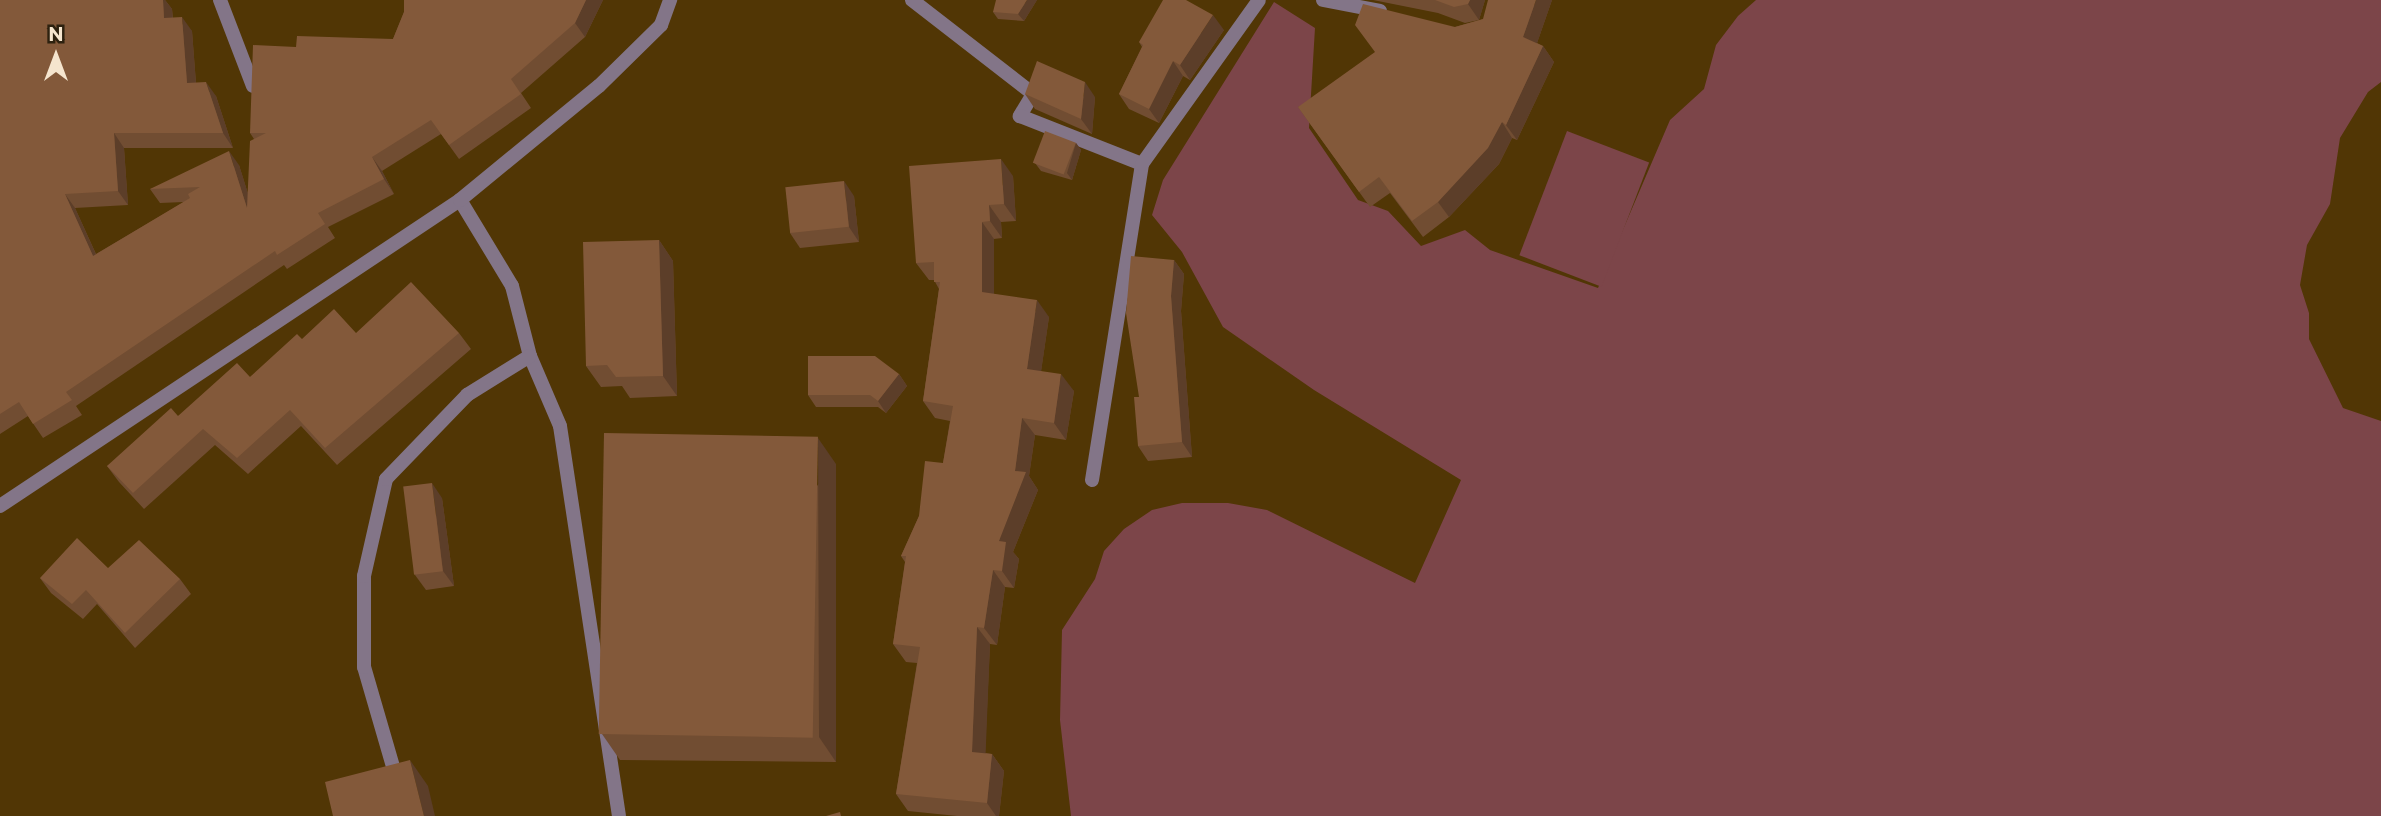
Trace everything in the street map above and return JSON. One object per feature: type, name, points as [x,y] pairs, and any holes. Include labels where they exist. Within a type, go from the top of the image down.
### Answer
[{"type":"street","points":[[220,0],[253,86]]},
{"type":"street","points":[[0,506],[460,200],[599,86],[661,25],[670,0]]},
{"type":"street","points":[[912,0],[1033,93],[1020,116],[1142,164]]},
{"type":"street","points":[[1092,480],[1142,164],[1259,0]]},
{"type":"street","points":[[1323,0],[1398,15]]},
{"type":"street","points":[[460,200],[512,286],[530,356],[560,426],[618,816]]},
{"type":"street","points":[[394,770],[364,667],[364,576],[386,479],[467,395],[530,356]]},
{"type":"shaded area","points":[[1756,0],[2381,0],[2381,82],[2368,92],[2340,138],[2330,204],[2307,245],[2300,285],[2309,313],[2309,339],[2343,408],[2381,421],[2381,816],[1071,816],[1060,720],[1062,630],[1095,579],[1104,551],[1124,529],[1152,510],[1182,503],[1228,503],[1267,510],[1415,583],[1461,480],[1314,390],[1223,327],[1182,252],[1152,215],[1163,180],[1274,2],[1315,28],[1309,128],[1358,200],[1388,211],[1421,246],[1465,230],[1490,250],[1598,288],[1670,120],[1704,89],[1716,45],[1738,16]]},
{"type":"shaded area","points":[[1567,131],[1649,163],[1601,287],[1519,255]]},
{"type":"building","points":[[0,0],[163,0],[164,18],[182,17],[187,83],[206,82],[223,133],[114,133],[118,191],[65,194],[93,256],[190,198],[188,194],[200,187],[150,189],[229,151],[247,208],[250,141],[266,133],[250,133],[253,45],[296,47],[297,36],[393,39],[404,12],[404,0],[586,0],[575,23],[511,79],[521,94],[449,145],[431,120],[372,157],[384,179],[318,213],[325,224],[277,255],[275,251],[66,392],[72,400],[33,424],[19,402],[0,414]]},
{"type":"building","points":[[996,0],[1027,0],[1018,14],[993,12]]},
{"type":"building","points":[[1163,0],[1186,0],[1213,15],[1180,65],[1173,61],[1149,109],[1119,94],[1143,45],[1139,42]]},
{"type":"building","points":[[1435,0],[1470,0],[1468,4],[1454,7]]},
{"type":"building","points":[[1488,0],[1536,0],[1523,37],[1543,46],[1506,125],[1502,122],[1488,148],[1438,202],[1412,221],[1379,177],[1359,192],[1298,107],[1375,52],[1355,25],[1363,4],[1455,27],[1483,19]]},
{"type":"building","points":[[1037,61],[1085,82],[1081,119],[1025,94]]},
{"type":"building","points":[[1045,131],[1076,143],[1064,175],[1033,163]]},
{"type":"building","points":[[1001,159],[1004,204],[989,205],[990,221],[982,222],[982,292],[1037,300],[1027,369],[1061,374],[1054,423],[1022,418],[1015,471],[1026,472],[999,541],[1006,542],[1002,571],[993,570],[984,628],[977,627],[972,752],[992,754],[987,803],[896,794],[920,647],[893,644],[906,556],[901,556],[919,516],[925,461],[943,463],[953,406],[923,401],[940,282],[934,282],[934,262],[916,263],[909,166]]},
{"type":"building","points":[[844,181],[849,227],[790,233],[785,187]]},
{"type":"building","points":[[659,240],[663,376],[616,377],[607,365],[586,366],[583,242]]},
{"type":"building","points":[[1131,256],[1174,260],[1171,296],[1182,442],[1138,446],[1134,397],[1139,397],[1126,313]]},
{"type":"building","points":[[411,282],[459,333],[325,448],[290,410],[237,458],[203,429],[133,493],[107,466],[171,408],[178,416],[237,363],[250,377],[297,334],[302,339],[334,309],[356,333]]},
{"type":"building","points":[[808,356],[875,356],[899,374],[878,401],[870,395],[808,395]]},
{"type":"building","points":[[604,433],[818,437],[813,738],[599,734]]},
{"type":"building","points":[[432,483],[443,571],[414,575],[403,487]]},
{"type":"building","points":[[77,538],[108,568],[139,540],[180,579],[125,633],[86,590],[72,604],[40,578]]},
{"type":"building","points":[[410,760],[424,816],[333,816],[325,782]]}]
